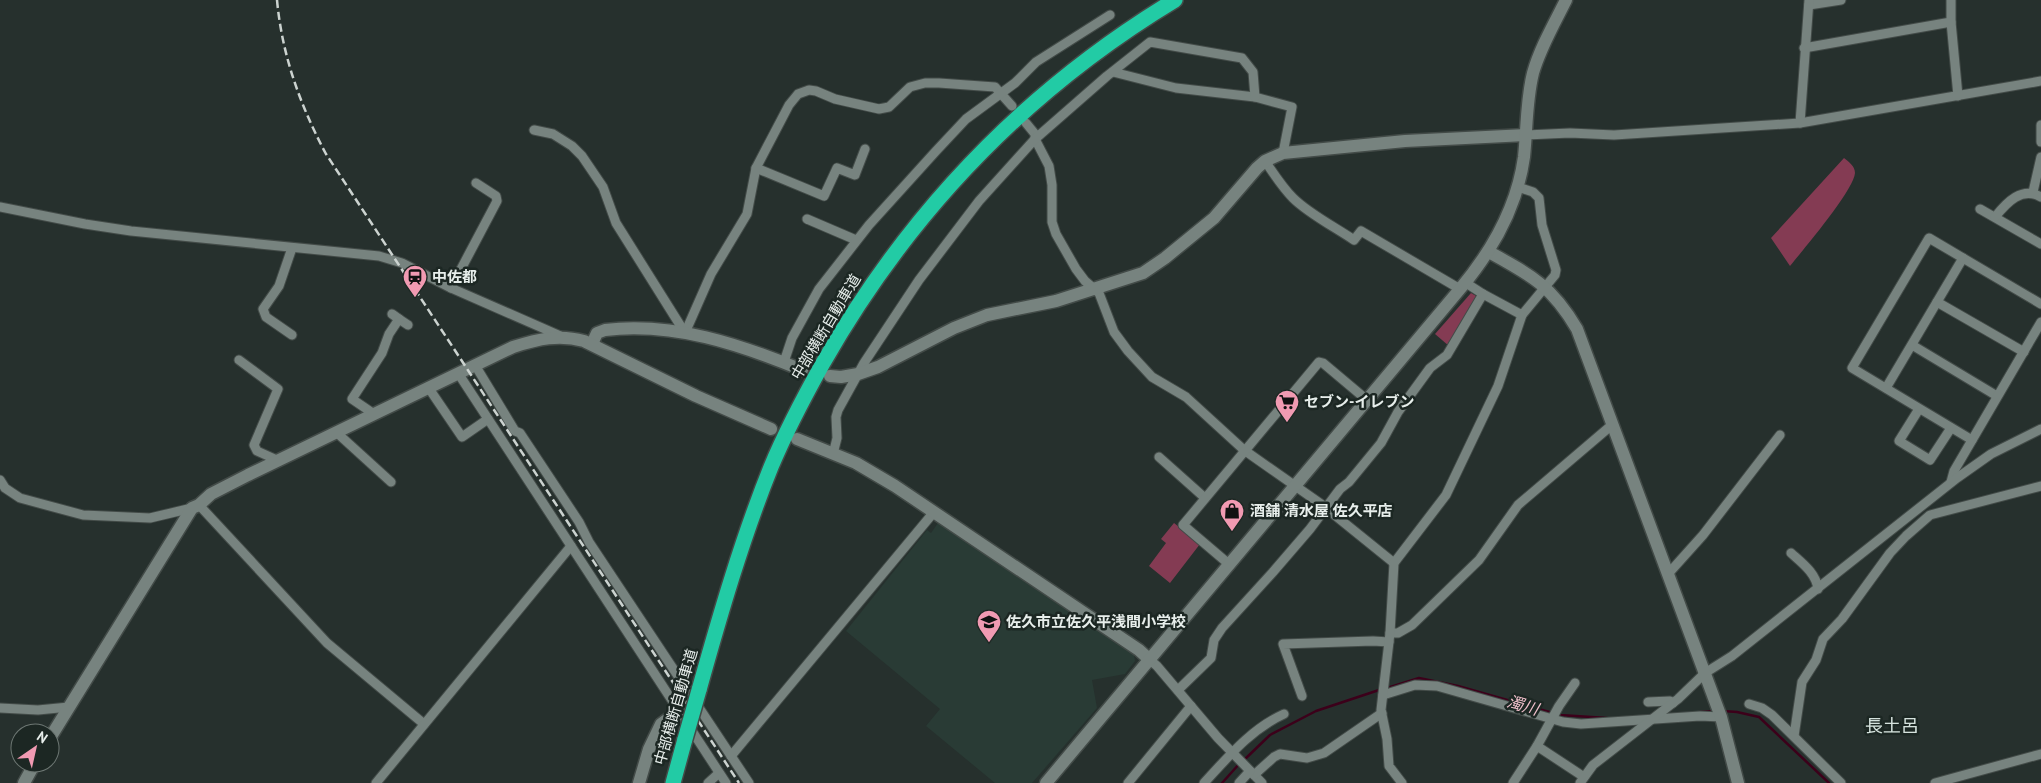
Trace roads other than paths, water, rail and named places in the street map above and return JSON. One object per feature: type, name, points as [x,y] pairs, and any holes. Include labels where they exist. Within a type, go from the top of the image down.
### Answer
[{"type":"highway","name":"中部横断自動車道","points":[[672,783],[739,554],[771,468],[789,426],[858,304],[912,229],[943,192],[1011,122],[1075,68],[1175,0]]},
{"type":"street","points":[[1046,783],[1463,286],[1488,252],[1503,225],[1518,187],[1533,72],[1566,0]]},
{"type":"street","points":[[1800,123],[1804,48],[1809,3],[1841,0]]},
{"type":"street","points":[[1951,0],[1951,22],[1958,96]]},
{"type":"street","points":[[784,362],[792,338],[810,304],[856,240],[911,177],[966,119],[1001,93],[1042,58],[1103,15]]},
{"type":"street","points":[[1804,48],[1951,22]]},
{"type":"street","points":[[833,454],[837,438],[836,417],[838,410],[858,374],[924,273],[979,201],[1036,139],[1113,72],[1150,42],[1242,58],[1253,72],[1255,97]]},
{"type":"street","points":[[1113,72],[1176,88],[1255,97],[1292,107],[1283,153]]},
{"type":"street","points":[[830,376],[841,377],[858,374],[878,367],[971,320],[1056,301],[1143,272],[1165,258],[1214,218],[1249,175],[1265,161],[1283,153],[1405,141],[1570,133],[1614,135],[1800,123],[2041,81]]},
{"type":"street","points":[[685,333],[711,274],[748,214],[756,168],[789,105],[798,94],[804,91],[816,91],[835,99],[878,109],[889,107],[910,87],[925,84],[990,86],[995,87],[1012,106]]},
{"type":"street","points":[[1026,123],[1035,134],[1049,166],[1052,185],[1052,222],[1056,234],[1085,281],[1102,298],[1120,342],[1142,368],[1160,382],[1186,396],[1244,450],[1325,508],[1394,563]]},
{"type":"street","points":[[2041,126],[2041,142]]},
{"type":"street","points":[[534,130],[553,134],[567,142],[578,151],[587,163],[603,187],[605,197],[616,223],[685,333]]},
{"type":"street","points":[[756,168],[824,196],[827,180],[837,168],[855,175],[866,155]]},
{"type":"street","points":[[1995,217],[2000,210],[2022,193],[2037,195],[2041,158]]},
{"type":"street","points":[[1265,161],[1294,200],[1354,240],[1361,230],[1522,316]]},
{"type":"street","points":[[450,288],[497,201],[496,196],[476,184]]},
{"type":"street","points":[[1402,783],[1389,766],[1387,739],[1382,714],[1394,563],[1453,484],[1471,440],[1498,386],[1522,316],[1555,275],[1556,270],[1542,225],[1539,198],[1533,192],[1518,187]]},
{"type":"street","points":[[0,207],[131,231],[379,256],[402,263],[450,288],[564,337],[592,344],[696,396],[771,429]]},
{"type":"street","points":[[1980,209],[2041,244]]},
{"type":"street","points":[[813,219],[856,240]]},
{"type":"street","points":[[1972,440],[1852,368],[1930,238],[2041,304]]},
{"type":"street","points":[[285,334],[266,317],[264,309],[279,286],[292,248]]},
{"type":"street","points":[[1488,252],[1522,271],[1545,287],[1559,300],[1577,329],[1719,711],[1738,783]]},
{"type":"street","points":[[1886,388],[1963,258]]},
{"type":"street","points":[[1178,690],[1211,658],[1214,640],[1222,628],[1273,572],[1381,443],[1398,412],[1430,368],[1447,355],[1483,294]]},
{"type":"street","points":[[1937,302],[2024,352]]},
{"type":"street","points":[[374,414],[352,399],[382,353],[396,316],[408,325]]},
{"type":"street","points":[[592,344],[600,331],[614,329],[660,330],[685,333],[715,338],[802,370]]},
{"type":"street","points":[[1952,482],[1954,471],[1997,396],[2039,329]]},
{"type":"street","points":[[59,723],[196,507],[211,494],[277,460],[475,365],[521,345],[538,340],[564,337]]},
{"type":"street","points":[[1912,345],[1997,396]]},
{"type":"street","points":[[239,360],[278,389],[254,445],[257,451],[277,460]]},
{"type":"street","points":[[1230,565],[1183,525],[1244,450],[1319,362],[1323,363],[1367,400]]},
{"type":"street","points":[[475,365],[516,430],[520,433],[579,522],[589,542],[749,783]]},
{"type":"street","points":[[458,373],[726,783]]},
{"type":"street","points":[[428,387],[462,437],[488,419]]},
{"type":"street","points":[[1919,409],[1899,441],[1930,460],[1951,428]]},
{"type":"street","points":[[1302,696],[1283,644],[1373,640],[1389,637],[1407,629],[1479,560],[1518,505],[1612,424]]},
{"type":"street","points":[[1537,746],[1582,780],[1593,765],[1671,705],[1705,673],[1732,656],[1952,482],[1991,454],[2041,429]]},
{"type":"street","points":[[336,432],[391,482]]},
{"type":"street","points":[[1668,574],[1703,535],[1780,435]]},
{"type":"street","points":[[798,439],[877,475],[1037,580],[1150,660],[1233,754],[1262,783]]},
{"type":"street","points":[[1159,457],[1205,498]]},
{"type":"street","points":[[0,480],[6,488],[20,498],[90,516],[150,518],[196,507]]},
{"type":"street","points":[[1794,736],[1802,682],[1816,660],[1822,639],[1842,619],[1890,553],[1930,515],[2041,486]]},
{"type":"street","points":[[196,507],[327,643],[424,724]]},
{"type":"street","points":[[1922,507],[1930,515]]},
{"type":"street","points":[[731,756],[934,512]]},
{"type":"street","points":[[376,783],[572,546]]},
{"type":"street","points":[[1791,552],[1811,571],[1817,582],[1818,589]]},
{"type":"street","points":[[1513,783],[1537,746],[1552,717],[1575,683]]},
{"type":"street","points":[[1383,694],[1415,685],[1438,686],[1581,724],[1700,716],[1719,711]]},
{"type":"street","points":[[1648,702],[1670,701],[1671,705]]},
{"type":"street","points":[[1749,704],[1762,708],[1772,715],[1841,783]]},
{"type":"street","points":[[1128,783],[1191,706]]},
{"type":"street","points":[[0,708],[38,710],[69,707]]},
{"type":"street","points":[[639,783],[649,749],[661,724],[680,710]]},
{"type":"street","points":[[1204,783],[1262,726],[1284,714]]},
{"type":"street","points":[[1239,783],[1249,770],[1280,754],[1308,758],[1324,753],[1382,714]]},
{"type":"street","points":[[1935,783],[2041,754]]},
{"type":"street","points":[[708,783],[719,773]]},
{"type":"waterway","name":"濁川","points":[[1387,688],[1419,678],[1458,686],[1560,715],[1607,718]]},
{"type":"waterway","name":"濁川","points":[[1244,760],[1270,735],[1316,711],[1382,689]]},
{"type":"waterway","name":"濁川","points":[[1700,712],[1715,711]]},
{"type":"waterway","name":"濁川","points":[[1723,711],[1759,717],[1829,783]]},
{"type":"waterway","name":"濁川","points":[[1222,783],[1240,763]]},
{"type":"railway","points":[[277,0],[283,40],[300,98],[326,154],[739,783]]},
{"type":"place","name":"中佐都","points":[[415,298]]},
{"type":"place","name":"セブン-イレブン","points":[[1287,423]]},
{"type":"place","name":"酒舗 清水屋 佐久平店","points":[[1232,532]]},
{"type":"place","name":"佐久市立佐久平浅間小学校","points":[[989,643]]},
{"type":"district","name":"長土呂","points":[[1892,726]]}]
